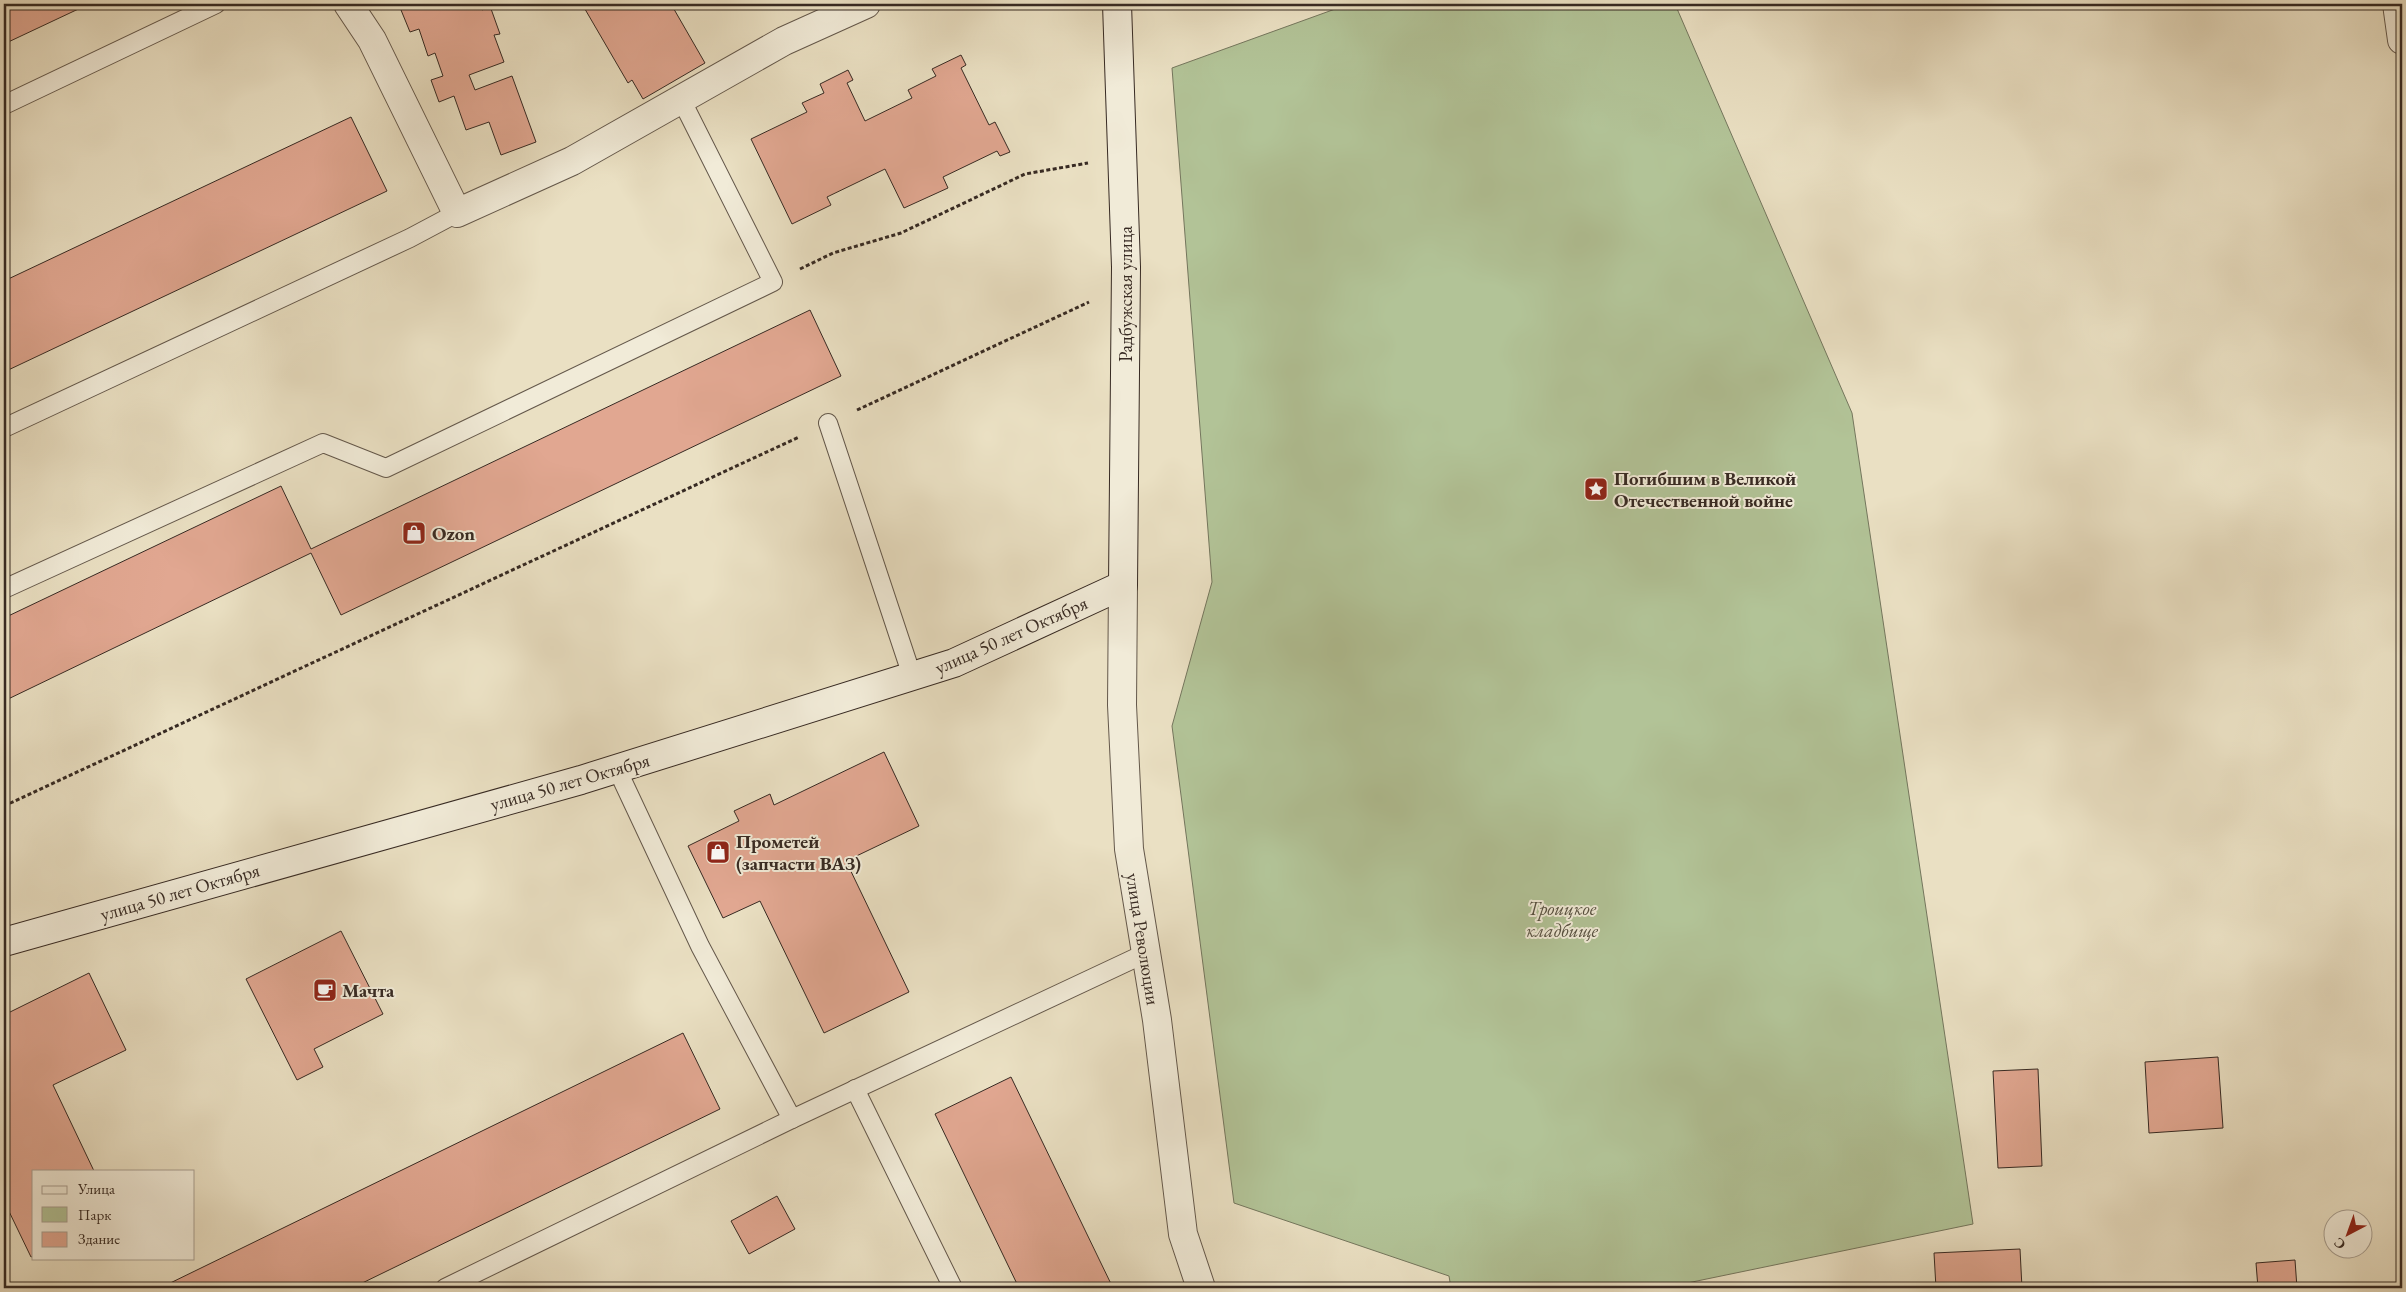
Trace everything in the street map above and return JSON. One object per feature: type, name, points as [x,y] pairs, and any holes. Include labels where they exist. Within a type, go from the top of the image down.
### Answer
[{"type":"street","points":[[348,4],[372,40],[457,214],[572,161],[784,41],[866,4]]},
{"type":"street","name":"Радбужская улица","points":[[1117,4],[1126,285],[1123,585]]},
{"type":"street","points":[[2397,4],[2402,40]]},
{"type":"street","name":"улица 50 лет Октября","points":[[4,942],[617,769],[954,663],[1123,585]]},
{"type":"street","name":"улица Революции","points":[[1123,585],[1122,705],[1129,848],[1157,1020],[1183,1234],[1201,1288]]},
{"type":"lane","points":[[4,105],[216,4]]},
{"type":"lane","points":[[4,589],[324,443],[386,468],[774,282],[681,99]]},
{"type":"lane","points":[[4,428],[410,238],[457,214]]},
{"type":"lane","points":[[828,423],[912,676]]},
{"type":"lane","points":[[617,769],[700,946],[792,1120]]},
{"type":"lane","points":[[445,1288],[855,1089],[1146,953]]},
{"type":"lane","points":[[855,1089],[953,1288]]},
{"type":"path","points":[[774,282],[833,253],[901,233],[1025,174],[1123,157]]},
{"type":"path","points":[[4,806],[1126,285]]},
{"type":"green space","name":"Троицкое кладбище","points":[[1349,4],[1675,4],[1852,413],[1973,1224],[1663,1288],[1451,1288],[1449,1276],[1234,1203],[1172,726],[1212,582],[1172,68]]},
{"type":"building","points":[[4,4],[89,4],[4,44]]},
{"type":"building","points":[[408,4],[479,4],[482,10],[490,6],[500,34],[494,35],[504,62],[469,75],[475,90],[512,76],[536,142],[501,155],[489,122],[466,130],[454,96],[439,102],[431,80],[443,76],[435,53],[428,56],[419,29],[410,32],[401,10],[409,7]]},
{"type":"building","points":[[582,4],[671,4],[705,63],[643,99],[632,80],[628,83]]},
{"type":"building","points":[[961,55],[966,65],[961,68],[989,125],[995,122],[1010,152],[1000,156],[997,151],[943,177],[948,188],[904,208],[885,169],[827,197],[831,205],[792,224],[751,139],[807,112],[802,103],[824,93],[820,84],[848,70],[853,80],[847,83],[865,121],[912,98],[908,90],[936,76],[932,69]]},
{"type":"building","points":[[351,117],[387,191],[4,372],[4,281]]},
{"type":"building","points":[[810,310],[841,376],[341,615],[311,553],[4,701],[4,618],[281,486],[311,549]]},
{"type":"building","points":[[884,752],[919,826],[846,861],[909,992],[824,1033],[760,901],[723,918],[688,846],[739,821],[734,811],[770,794],[774,805]]},
{"type":"building","points":[[341,931],[383,1014],[314,1049],[323,1067],[297,1080],[246,979]]},
{"type":"building","points":[[89,973],[126,1050],[53,1085],[94,1170],[32,1170],[31,1257],[4,1201],[4,1015]]},
{"type":"building","points":[[683,1033],[720,1109],[352,1288],[160,1288]]},
{"type":"building","points":[[2218,1057],[2223,1128],[2149,1133],[2145,1062]]},
{"type":"building","points":[[2038,1069],[2042,1166],[1998,1168],[1993,1071]]},
{"type":"building","points":[[1011,1077],[1113,1288],[1019,1288],[935,1114]]},
{"type":"building","points":[[777,1196],[795,1229],[749,1254],[731,1221]]},
{"type":"building","points":[[2020,1249],[2022,1288],[1936,1288],[1934,1253]]},
{"type":"building","points":[[2295,1260],[2297,1288],[2258,1288],[2256,1263]]},
{"type":"place","name":"Погибшим в Великой Отечественной войне","points":[[1596,489]]},
{"type":"place","name":"Ozon","points":[[414,533]]},
{"type":"place","name":"Прометей (запчасти ВАЗ)","points":[[718,852]]},
{"type":"place","name":"Мачта","points":[[325,990]]}]
